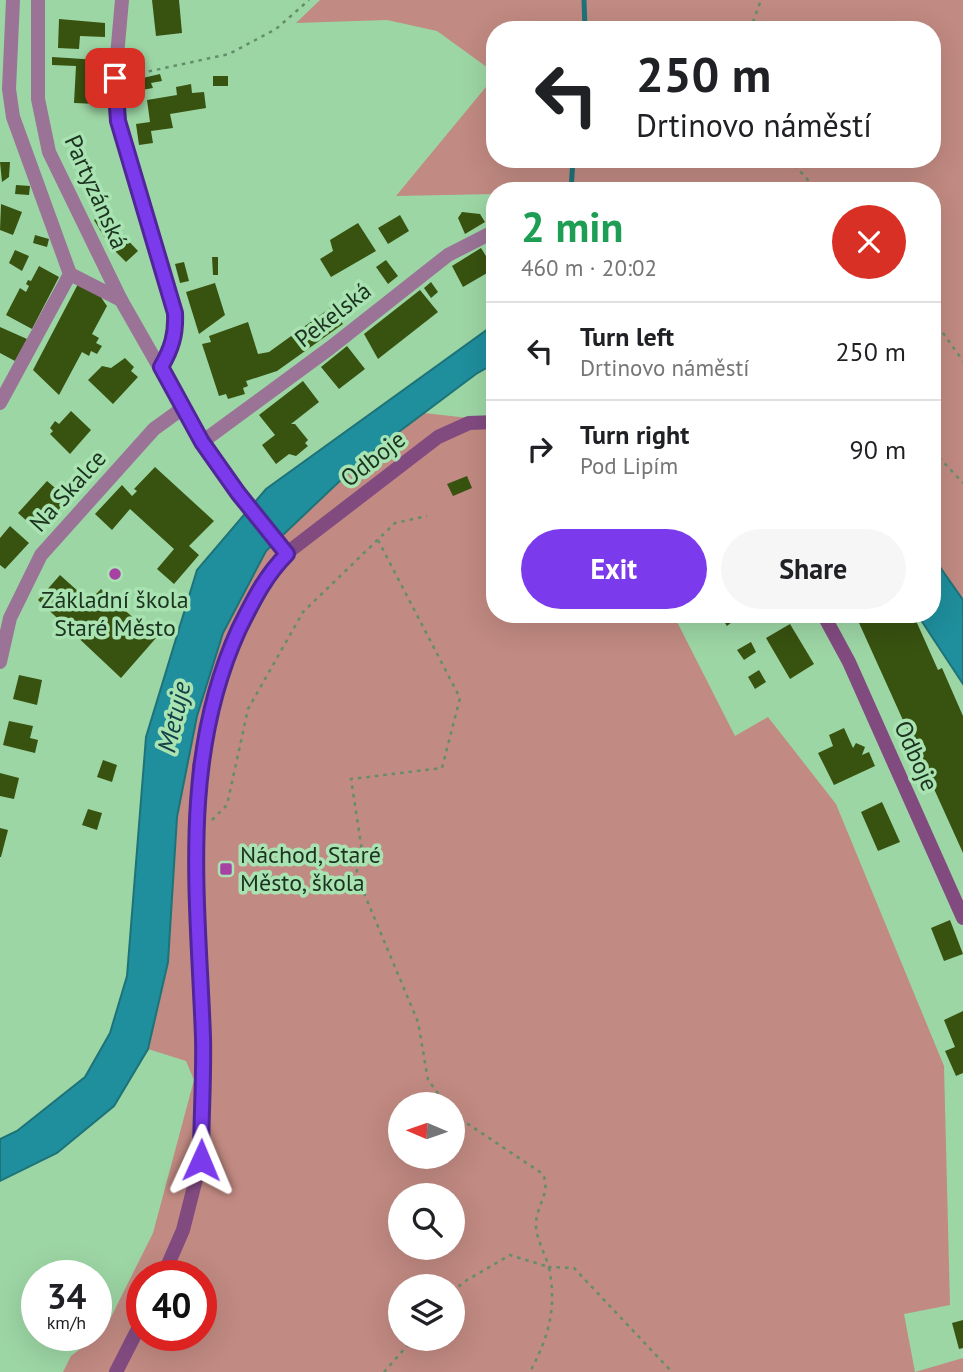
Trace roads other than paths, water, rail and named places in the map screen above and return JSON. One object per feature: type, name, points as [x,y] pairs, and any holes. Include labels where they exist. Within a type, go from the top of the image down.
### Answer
[{"type":"street","name":"Partyzánská","points":[[13,0],[9,89],[13,117],[70,274],[121,300]]},
{"type":"street","name":"Partyzánská","points":[[38,0],[38,99],[49,152],[121,300]]},
{"type":"street","points":[[122,0],[115,78],[118,121],[175,313],[176,333],[172,348],[161,367]]},
{"type":"street","name":"Pekelská","points":[[202,442],[330,348],[448,254],[486,235]]},
{"type":"street","points":[[0,403],[70,274]]},
{"type":"street","points":[[121,300],[202,442],[238,493],[283,548]]},
{"type":"street","name":"Na Skalce","points":[[0,662],[10,618],[41,555],[155,429],[183,408]]},
{"type":"street","name":"Odboje","points":[[170,1260],[183,1230],[201,1160],[203,1041],[196,838],[199,766],[215,692],[257,593],[283,548],[438,437],[469,423],[486,422]]},
{"type":"street","name":"Odboje","points":[[828,623],[849,663],[963,918]]},
{"type":"street","points":[[116,1372],[127,1351]]},
{"type":"water","name":"Metuje","points":[[486,330],[486,368],[364,458],[266,551],[223,633],[197,716],[177,817],[168,962],[148,1049],[114,1106],[57,1153],[0,1181],[0,1139],[17,1131],[85,1077],[110,1033],[127,976],[146,737],[197,570],[266,489]]},
{"type":"water","points":[[941,568],[963,600],[963,684],[923,623],[941,623]]},
{"type":"waterway","points":[[584,0],[585,21]]},
{"type":"waterway","points":[[572,168],[572,182]]},
{"type":"place","name":"Základní škola Staré Město","points":[[115,574]]},
{"type":"place","name":"Náchod, Staré Město, škola","points":[[226,869]]}]
